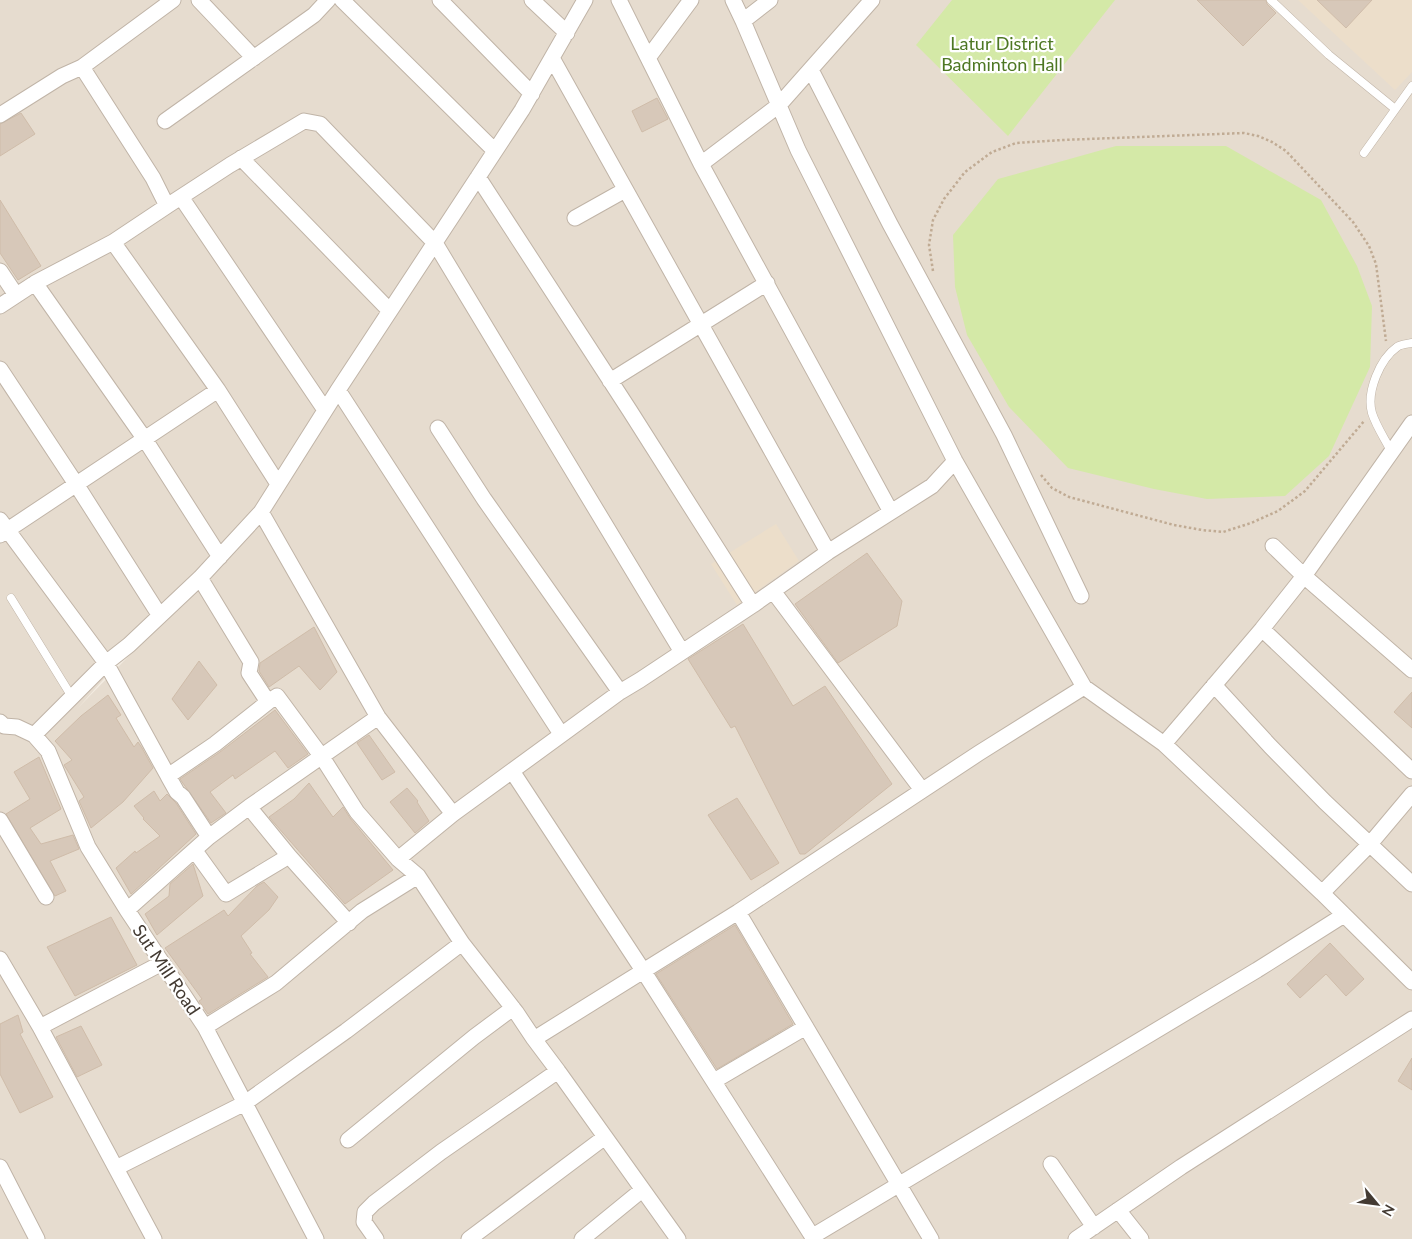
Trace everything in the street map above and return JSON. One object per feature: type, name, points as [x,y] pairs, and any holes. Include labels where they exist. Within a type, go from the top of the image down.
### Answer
[{"type":"street","points":[[0,115],[62,76],[82,67],[173,0]]},
{"type":"street","points":[[199,0],[254,58]]},
{"type":"street","points":[[164,121],[314,15],[328,0]]},
{"type":"street","points":[[342,0],[495,151]]},
{"type":"street","points":[[440,0],[532,94]]},
{"type":"street","points":[[532,0],[567,33]]},
{"type":"street","points":[[1,726],[16,727],[34,735],[106,664],[129,645],[200,578],[261,512],[325,410],[532,94],[585,0]]},
{"type":"street","points":[[619,0],[701,164],[891,512]]},
{"type":"street","points":[[733,0],[798,150],[955,461],[1084,687],[1164,744],[1412,982]]},
{"type":"street","points":[[743,21],[770,0]]},
{"type":"street","points":[[701,164],[779,105],[872,0]]},
{"type":"street","points":[[648,58],[686,2]]},
{"type":"street","points":[[552,58],[828,552]]},
{"type":"street","points":[[82,67],[153,178],[167,206]]},
{"type":"street","points":[[811,70],[890,224],[1004,435],[1081,596]]},
{"type":"street","points":[[0,306],[35,284],[113,242],[241,158],[304,121],[320,124],[435,243],[682,652]]},
{"type":"street","points":[[241,158],[390,311]]},
{"type":"street","points":[[478,177],[753,605]]},
{"type":"street","points":[[575,218],[625,190]]},
{"type":"street","points":[[181,197],[325,410]]},
{"type":"street","points":[[113,242],[218,390],[278,484]]},
{"type":"street","points":[[0,271],[16,295]]},
{"type":"street","points":[[610,381],[767,283]]},
{"type":"street","points":[[35,284],[144,438],[220,557]]},
{"type":"street","points":[[0,369],[160,616]]},
{"type":"street","points":[[210,837],[183,797],[177,792],[106,664],[2,528],[76,484],[218,390]]},
{"type":"street","points":[[338,390],[561,734]]},
{"type":"street","points":[[1164,744],[1262,629],[1304,576],[1412,423]]},
{"type":"street","points":[[438,428],[496,516],[620,692]]},
{"type":"street","points":[[398,859],[453,814],[620,692],[753,605],[828,552],[932,486],[955,461]]},
{"type":"street","points":[[261,512],[378,717],[453,814]]},
{"type":"street","points":[[1273,546],[1304,576],[1412,670]]},
{"type":"street","points":[[200,578],[251,662],[249,672],[268,702]]},
{"type":"street","points":[[773,591],[922,790]]},
{"type":"street","points":[[1262,629],[1412,771]]},
{"type":"street","points":[[1214,685],[1284,760],[1412,884]]},
{"type":"street","points":[[534,1039],[738,912],[922,790],[1084,687]]},
{"type":"street","points":[[168,776],[215,744],[276,696],[322,757],[357,812],[398,859],[418,876],[462,943],[513,1008],[678,1239]]},
{"type":"street","points":[[127,910],[210,837],[249,807],[378,717]]},
{"type":"street","name":"Sut Mill Road","points":[[34,735],[48,751],[88,847],[127,910],[205,1027],[316,1239]]},
{"type":"street","points":[[512,771],[644,972],[814,1238],[1344,916]]},
{"type":"street","points":[[1322,894],[1370,844],[1412,794]]},
{"type":"street","points":[[249,807],[289,856],[349,923]]},
{"type":"street","points":[[0,820],[46,897]]},
{"type":"street","points":[[195,851],[226,894],[289,856]]},
{"type":"street","points":[[205,1027],[276,984],[362,911],[418,876]]},
{"type":"street","points":[[738,912],[931,1239]]},
{"type":"street","points":[[116,1168],[245,1103],[346,1031],[462,943]]},
{"type":"street","points":[[0,959],[40,1027],[154,1239]]},
{"type":"street","points":[[40,1027],[162,963]]},
{"type":"street","points":[[348,1140],[474,1037],[513,1008]]},
{"type":"street","points":[[1076,1239],[1189,1162],[1412,1019]]},
{"type":"street","points":[[714,1081],[806,1026]]},
{"type":"street","points":[[376,1239],[364,1222],[365,1212],[374,1203],[478,1125],[558,1071]]},
{"type":"street","points":[[469,1239],[605,1137]]},
{"type":"street","points":[[1051,1164],[1094,1227]]},
{"type":"street","points":[[0,1167],[37,1239]]},
{"type":"street","points":[[582,1239],[642,1190]]},
{"type":"street","points":[[1118,1210],[1141,1239]]},
{"type":"lane","points":[[1271,0],[1329,56],[1394,108]]},
{"type":"lane","points":[[1364,153],[1394,108],[1412,86]]},
{"type":"lane","points":[[1391,451],[1372,412],[1373,384],[1380,366],[1388,355],[1399,346],[1412,343]]},
{"type":"lane","points":[[11,598],[72,697]]},
{"type":"path","points":[[933,271],[929,245],[932,220],[944,199],[965,172],[992,152],[1016,143],[1244,133],[1265,139],[1286,151],[1353,222],[1369,246],[1376,264],[1388,355]]},
{"type":"path","points":[[1038,472],[1052,488],[1069,497],[1174,525],[1223,532],[1252,523],[1278,511],[1305,491],[1372,412]]},
{"type":"shaded area","points":[[0,0],[1412,0],[1412,1239],[0,1239]],"holes":[[[278,484],[257,525],[77,709]]]},
{"type":"shaded area","points":[[1298,0],[1412,0],[1412,72],[1395,90]]},
{"type":"shaded area","points":[[776,524],[799,561],[737,605],[711,564]]},
{"type":"green space","name":"Latur District Badminton Hall","points":[[952,0],[1115,0],[1008,136],[916,45]]},
{"type":"green space","points":[[1116,146],[1226,146],[1321,200],[1357,266],[1372,306],[1370,367],[1329,456],[1285,496],[1207,499],[1154,489],[1068,468],[1009,407],[967,335],[955,287],[953,235],[998,179]]},
{"type":"building","points":[[1197,0],[1266,0],[1267,4],[1276,13],[1243,46]]},
{"type":"building","points":[[1317,0],[1372,0],[1346,28]]},
{"type":"building","points":[[657,98],[668,119],[642,132],[632,111]]},
{"type":"building","points":[[21,113],[35,134],[0,156],[0,124]]},
{"type":"building","points":[[0,200],[41,266],[18,280],[0,253]]},
{"type":"building","points":[[867,553],[902,601],[897,626],[838,663],[795,604]]},
{"type":"building","points":[[743,624],[793,706],[825,686],[892,784],[805,854],[800,854],[735,726],[731,728],[688,659]]},
{"type":"building","points":[[314,627],[337,672],[320,690],[299,666],[269,687],[259,671],[260,663]]},
{"type":"building","points":[[199,661],[217,685],[188,720],[172,699]]},
{"type":"building","points":[[1412,692],[1412,728],[1394,712]]},
{"type":"building","points":[[108,695],[121,715],[116,718],[134,747],[138,742],[153,768],[123,802],[91,828],[79,801],[84,797],[64,765],[72,760],[55,741],[81,716]]},
{"type":"building","points":[[275,710],[308,754],[288,768],[275,751],[235,779],[233,775],[210,792],[226,813],[211,823],[180,779],[220,752]]},
{"type":"building","points":[[369,735],[395,772],[382,780],[357,743]]},
{"type":"building","points":[[39,757],[61,809],[30,828],[41,844],[73,835],[79,849],[50,861],[66,891],[55,896],[6,814],[30,799],[14,772]]},
{"type":"building","points":[[309,783],[333,817],[343,807],[393,870],[345,904],[269,817],[294,799]]},
{"type":"building","points":[[407,788],[418,801],[429,821],[415,833],[390,802]]},
{"type":"building","points":[[154,791],[160,801],[167,794],[176,803],[196,834],[131,894],[116,868],[135,851],[136,853],[160,836],[143,819],[134,806]]},
{"type":"building","points":[[737,798],[779,863],[751,880],[708,815]]},
{"type":"building","points":[[193,864],[203,896],[157,935],[145,914],[169,896],[170,884]]},
{"type":"building","points":[[264,882],[278,897],[269,910],[241,936],[252,953],[250,954],[268,977],[208,1014],[199,1001],[202,999],[165,948],[224,910],[228,916],[257,886]]},
{"type":"building","points":[[111,917],[137,965],[75,996],[47,947]]},
{"type":"building","points":[[735,925],[793,1024],[717,1069],[656,974]]},
{"type":"building","points":[[1330,943],[1364,979],[1346,996],[1326,974],[1300,998],[1287,984]]},
{"type":"building","points":[[18,1015],[23,1032],[20,1034],[53,1097],[20,1113],[0,1074],[0,1024]]},
{"type":"building","points":[[81,1026],[102,1065],[77,1077],[56,1037]]},
{"type":"building","points":[[1412,1058],[1412,1090],[1398,1081]]}]
